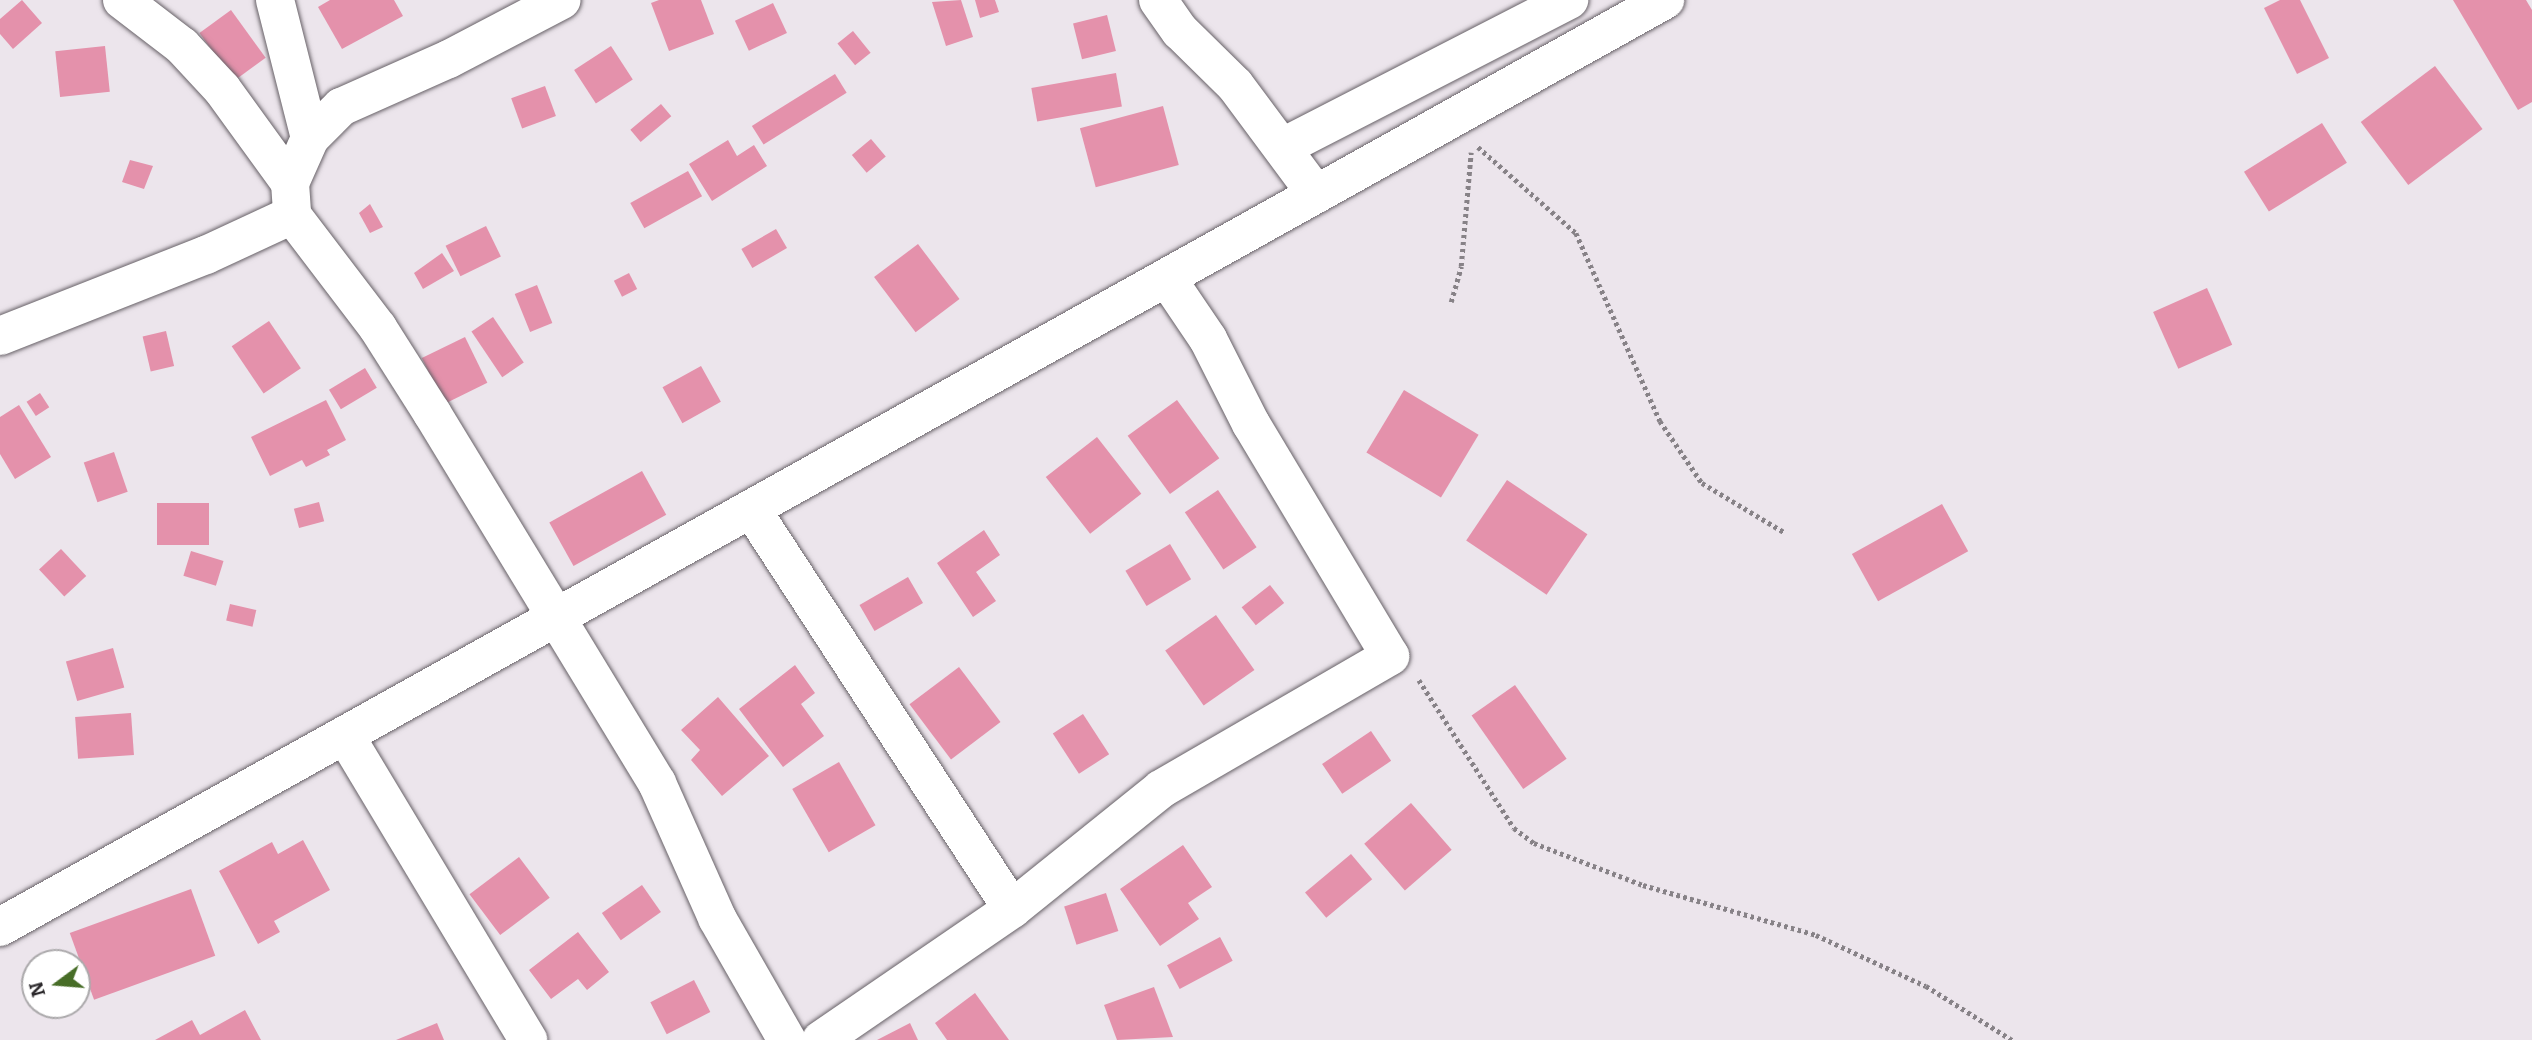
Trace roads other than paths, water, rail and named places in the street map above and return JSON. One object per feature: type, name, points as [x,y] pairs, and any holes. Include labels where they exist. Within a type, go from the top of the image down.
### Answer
[{"type":"street","points":[[122,0],[182,46],[222,89],[291,199],[378,328],[657,783],[717,918],[787,1040]]},
{"type":"street","points":[[275,0],[310,138]]},
{"type":"street","points":[[0,336],[206,256],[291,199],[310,138],[341,107],[449,60],[562,0]]},
{"type":"street","points":[[1158,0],[1180,31],[1235,85],[1316,194]]},
{"type":"street","points":[[1283,147],[1569,0]]},
{"type":"street","points":[[0,927],[1168,280],[1316,194],[1665,0]]},
{"type":"street","points":[[821,1040],[1013,909],[1161,789],[1390,656],[1251,424],[1208,339],[1168,280]]},
{"type":"street","points":[[752,510],[1013,909]]},
{"type":"street","points":[[345,735],[527,1040]]}]
